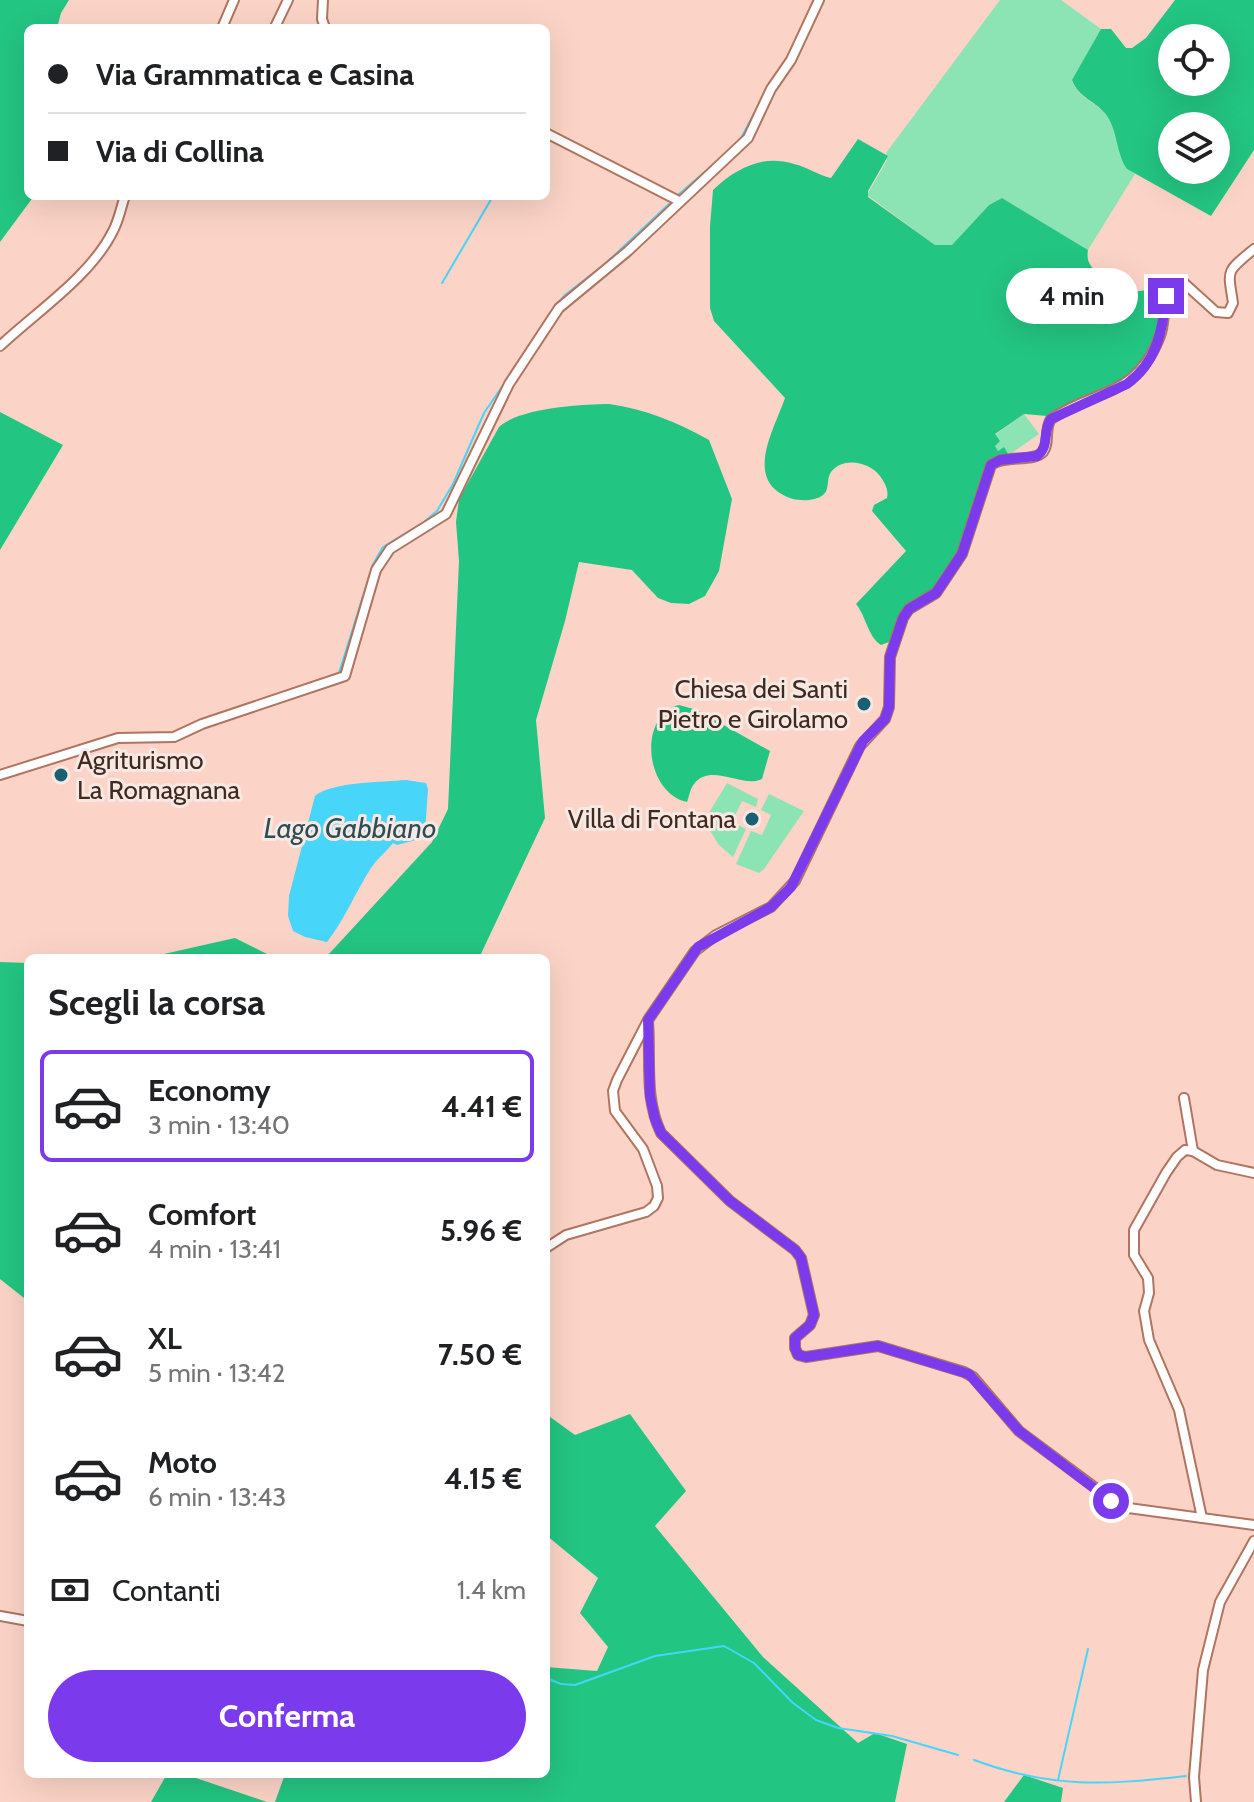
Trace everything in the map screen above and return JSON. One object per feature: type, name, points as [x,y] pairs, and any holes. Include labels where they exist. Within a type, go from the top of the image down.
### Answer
[{"type":"street","points":[[224,24],[234,0]]},
{"type":"street","points":[[276,24],[288,0]]},
{"type":"street","points":[[323,0],[324,24]]},
{"type":"street","points":[[0,775],[118,738],[174,737],[202,724],[345,676],[376,570],[385,555],[446,514],[509,384],[559,308],[608,269],[748,138],[767,95],[791,60],[819,0]]},
{"type":"street","points":[[550,135],[679,201]]},
{"type":"street","points":[[0,346],[92,261],[113,231],[124,200]]},
{"type":"street","points":[[550,1245],[566,1235],[646,1212],[654,1206],[658,1198],[654,1176],[643,1149],[618,1118],[613,1097],[617,1080],[648,1020],[698,947],[771,907],[791,887],[863,741],[885,719],[889,707],[890,657],[903,618],[909,609],[936,593],[962,554],[991,465],[1000,460],[1037,456],[1045,447],[1051,419],[1127,384],[1136,376],[1160,338],[1166,296],[1173,283],[1184,283],[1216,312],[1228,313],[1233,303],[1229,283],[1231,271],[1254,249]]},
{"type":"street","points":[[648,1020],[650,1096],[661,1133],[730,1201],[785,1240],[801,1258],[814,1315],[810,1325],[795,1338],[798,1355],[806,1357],[878,1346],[964,1372],[975,1380],[1019,1431],[1111,1501],[1127,1509],[1254,1525]]},
{"type":"street","points":[[1184,1098],[1193,1151]]},
{"type":"street","points":[[1202,1518],[1179,1410],[1149,1340],[1144,1311],[1149,1293],[1148,1278],[1134,1255],[1134,1230],[1177,1157],[1185,1150],[1193,1151],[1217,1165],[1254,1173]]},
{"type":"street","points":[[1196,1802],[1194,1777],[1203,1670],[1220,1602],[1254,1541]]},
{"type":"street","points":[[0,1616],[24,1620]]},
{"type":"green space","points":[[0,0],[69,0],[58,24],[24,24],[24,200],[31,200],[0,242]]},
{"type":"green space","points":[[1000,0],[1061,0],[1101,29],[1072,81],[1080,93],[1103,111],[1114,130],[1125,164],[1135,174],[1088,250],[1002,198],[989,205],[952,245],[935,245],[867,195],[887,160],[886,153]]},
{"type":"green space","points":[[1175,0],[1254,0],[1254,150],[1211,216],[1127,169],[1107,116],[1079,91],[1072,80],[1101,29],[1111,29],[1126,48],[1132,48],[1146,38]]},
{"type":"green space","points":[[858,139],[888,156],[868,191],[868,197],[935,245],[952,245],[989,205],[1002,198],[1088,250],[1091,265],[1111,285],[1135,292],[1161,284],[1158,325],[1150,349],[1124,381],[1047,416],[1024,414],[995,434],[1000,441],[995,446],[998,451],[1004,447],[1009,455],[994,457],[988,462],[959,553],[931,593],[902,614],[889,642],[881,645],[873,637],[856,604],[906,551],[872,511],[874,505],[887,498],[885,484],[870,467],[849,463],[831,472],[825,493],[820,497],[796,500],[778,491],[769,481],[765,455],[785,398],[714,321],[710,308],[713,190],[741,169],[761,162],[783,161],[831,178]]},
{"type":"green space","points":[[609,404],[635,409],[685,427],[709,440],[732,499],[719,571],[705,596],[689,604],[671,603],[658,598],[632,570],[579,562],[536,720],[545,818],[481,954],[329,954],[432,842],[448,809],[459,499],[499,427],[535,411]]},
{"type":"green space","points":[[0,412],[63,445],[0,550]]},
{"type":"green space","points":[[1024,414],[1039,434],[1009,455],[1004,448],[998,451],[994,445],[995,435]]},
{"type":"green space","points":[[679,705],[697,710],[770,751],[762,779],[746,781],[709,775],[694,784],[687,802],[673,796],[662,785],[655,770],[652,738],[666,712]]},
{"type":"green space","points":[[727,783],[758,799],[756,807],[742,801],[732,822],[746,829],[733,857],[719,845],[704,821]]},
{"type":"green space","points":[[769,794],[804,811],[759,873],[736,864],[751,831],[762,835],[771,815],[761,810]]},
{"type":"green space","points":[[235,938],[267,954],[164,954]]},
{"type":"green space","points":[[0,962],[24,963],[24,1298],[0,1279]]},
{"type":"green space","points":[[630,1414],[686,1491],[655,1526],[763,1657],[858,1743],[875,1733],[907,1744],[895,1802],[275,1802],[284,1778],[550,1778],[550,1667],[597,1671],[608,1647],[580,1613],[598,1578],[550,1538],[550,1417],[575,1435]]},
{"type":"green space","points":[[1024,1775],[1063,1788],[1061,1802],[1004,1802]]},
{"type":"green space","points":[[165,1778],[196,1778],[267,1802],[151,1802]]},
{"type":"water","name":"Lago Gabbiano","points":[[406,780],[426,783],[425,833],[420,839],[397,845],[393,843],[365,877],[327,942],[293,931],[288,916],[289,896],[315,796],[345,785]]},
{"type":"waterway","points":[[740,140],[767,89]]},
{"type":"waterway","points":[[678,195],[715,163]]},
{"type":"waterway","points":[[442,283],[491,200]]},
{"type":"waterway","points":[[554,308],[670,203]]},
{"type":"waterway","points":[[372,566],[383,547],[437,511],[453,484],[484,413],[506,381]]},
{"type":"waterway","points":[[339,673],[369,577]]},
{"type":"waterway","points":[[550,1680],[575,1685],[655,1656],[724,1646],[754,1663],[793,1703],[816,1720],[838,1728],[892,1736],[958,1755]]},
{"type":"waterway","points":[[1058,1780],[1088,1649]]},
{"type":"waterway","points":[[974,1760],[1029,1776],[1079,1782],[1186,1776]]},
{"type":"place","name":"Chiesa dei Santi Pietro e Girolamo","points":[[864,704]]},
{"type":"place","name":"Agriturismo La Romagnana","points":[[61,775]]},
{"type":"place","name":"Villa di Fontana","points":[[752,819]]},
{"type":"route","points":[[1111,1501],[1019,1431],[969,1374],[878,1346],[806,1357],[798,1355],[795,1338],[810,1325],[814,1315],[801,1258],[785,1240],[730,1201],[661,1133],[650,1096],[648,1020],[698,947],[771,907],[795,881],[863,741],[885,719],[889,707],[890,657],[903,618],[909,609],[936,593],[962,554],[991,465],[1000,460],[1037,456],[1045,447],[1047,424],[1051,419],[1127,384],[1136,376],[1149,359],[1163,330],[1166,296]]}]
